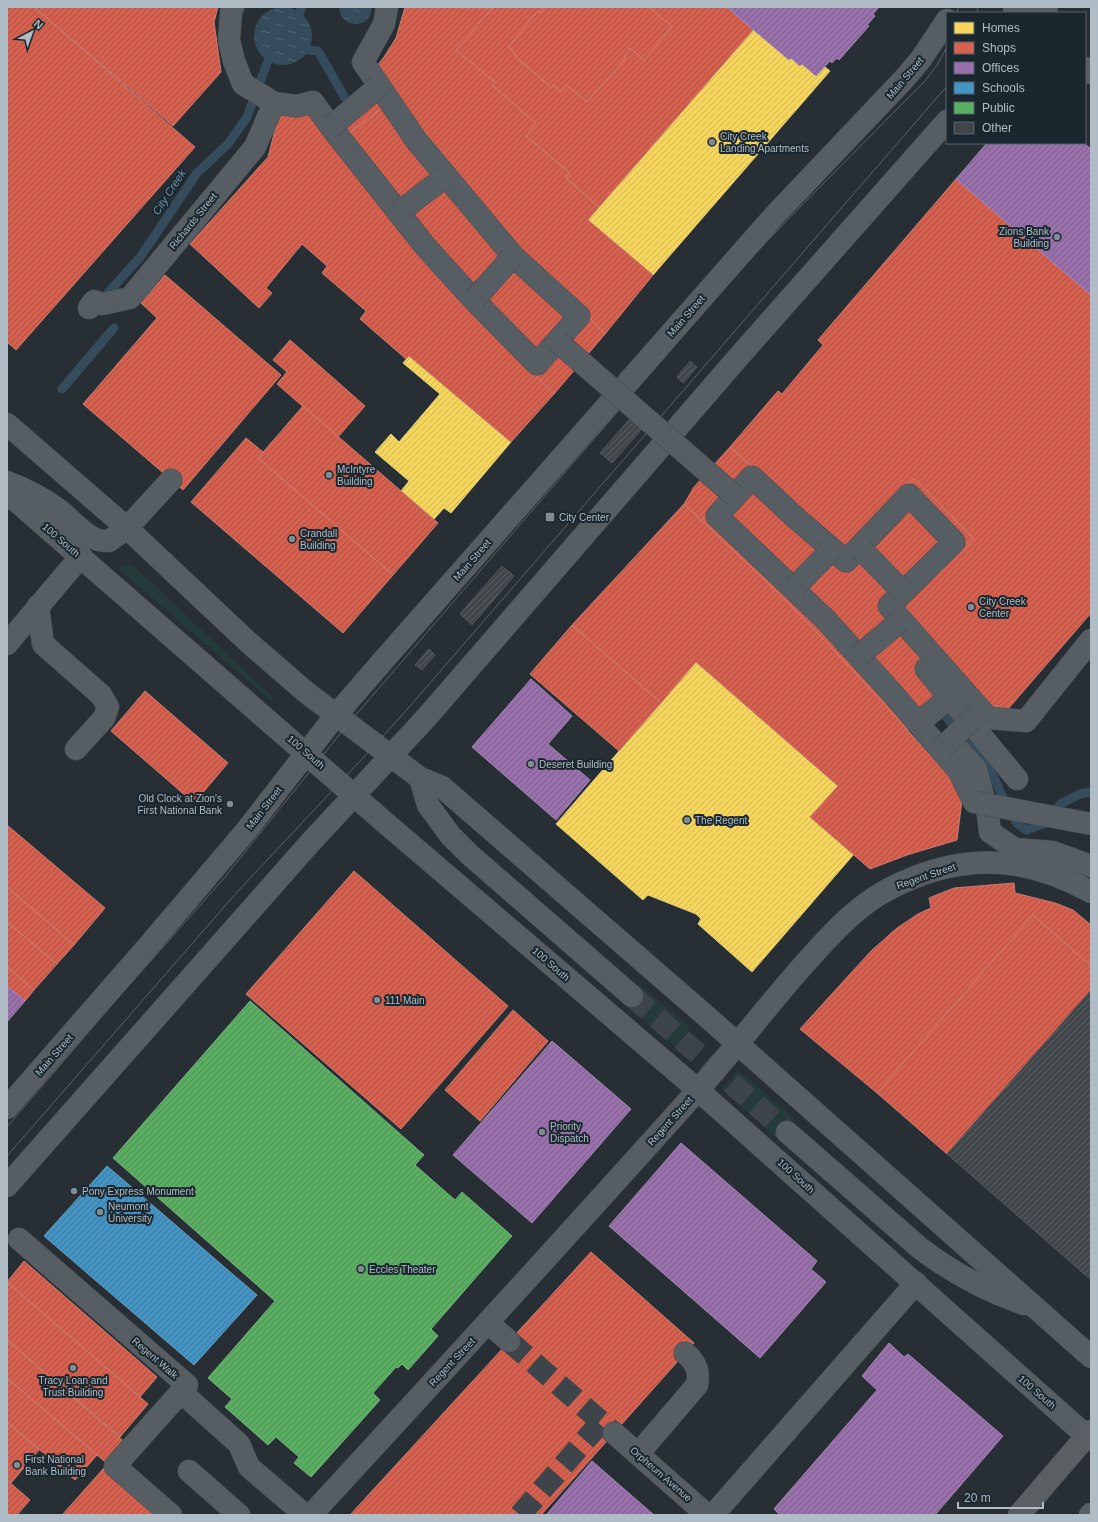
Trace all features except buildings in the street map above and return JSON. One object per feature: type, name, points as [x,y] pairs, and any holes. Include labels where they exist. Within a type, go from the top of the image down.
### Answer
[{"type":"main road","points":[[1019,1515],[1090,1436]]},
{"type":"street","points":[[233,7],[231,12],[229,40],[234,61],[243,84],[274,103],[297,106],[313,102],[331,128],[425,246],[474,300],[538,364],[579,316],[513,256],[370,85]]},
{"type":"street","points":[[387,7],[384,24],[363,62],[370,85],[448,195],[503,257],[574,322]]},
{"type":"street","name":"Main Street","points":[[7,1108],[231,849],[336,715],[774,216],[905,78],[921,59],[946,22]]},
{"type":"street","points":[[331,128],[370,85]]},
{"type":"street","name":"Richards Street","points":[[89,308],[94,301],[102,304],[130,298],[254,146],[274,103]]},
{"type":"street","points":[[328,105],[369,162],[468,282],[543,358]]},
{"type":"street","points":[[7,1186],[304,850],[392,756],[507,626],[742,353],[946,122]]},
{"type":"street","points":[[398,213],[446,176]]},
{"type":"street","points":[[474,300],[513,256]]},
{"type":"street","points":[[557,341],[734,497],[805,542],[848,574],[911,515],[938,543],[888,591],[881,614],[1017,779]]},
{"type":"street","points":[[7,424],[127,528],[248,642],[307,693],[420,778],[442,787],[738,1044],[1091,1357]]},
{"type":"street","points":[[1091,640],[1026,721],[988,718],[889,606],[954,542],[909,495],[846,561],[797,519],[752,477],[717,516],[794,588],[859,656],[959,771],[974,802],[1091,824]]},
{"type":"street","points":[[7,482],[39,497],[59,510],[90,536],[98,540],[109,541],[127,528],[171,480]]},
{"type":"street","name":"100 South","points":[[7,493],[306,753],[698,1090],[1090,1436]]},
{"type":"street","points":[[734,497],[786,561],[859,639],[976,769],[988,815],[990,832],[1013,856],[1053,852],[1091,865]]},
{"type":"street","points":[[859,547],[903,592]]},
{"type":"street","points":[[794,588],[832,549]]},
{"type":"street","points":[[7,644],[81,556]]},
{"type":"street","points":[[38,606],[43,644],[101,695],[108,707],[104,718],[76,749]]},
{"type":"street","points":[[859,656],[901,620]]},
{"type":"street","points":[[927,716],[949,698]]},
{"type":"street","points":[[941,749],[981,711]]},
{"type":"street","points":[[420,778],[428,804],[450,835],[476,860],[632,996]]},
{"type":"street","name":"Regent Street","points":[[310,1515],[488,1323],[698,1090],[738,1044],[762,1012],[824,942],[863,905],[906,881],[945,868],[958,864],[984,862],[1013,856],[1042,871],[1077,884],[1091,892]]},
{"type":"street","points":[[787,1132],[921,1249],[944,1266],[968,1280],[1001,1296],[1036,1309]]},
{"type":"street","name":"Regent Walk","points":[[19,1239],[178,1383],[239,1444],[249,1467],[305,1515]]},
{"type":"street","points":[[714,1515],[916,1283]]},
{"type":"street","points":[[488,1323],[509,1341]]},
{"type":"street","name":"Orpheum Avenue","points":[[685,1353],[696,1365],[698,1372],[697,1386],[693,1391],[693,1400],[688,1416],[632,1449],[707,1515]]},
{"type":"street","points":[[171,1515],[115,1466],[178,1383]]},
{"type":"street","points":[[189,1471],[239,1515]]},
{"type":"green space","points":[[132,565],[274,698],[271,701],[119,569],[122,566]]},
{"type":"green space","points":[[639,984],[690,1028],[675,1047],[623,1003]]},
{"type":"green space","points":[[738,1070],[795,1119],[778,1139],[722,1089]]},
{"type":"water","points":[[283,7],[294,9],[307,20],[310,25],[312,36],[310,47],[299,60],[294,63],[283,65],[272,63],[259,52],[256,47],[254,36],[256,25],[267,12],[272,9]]},
{"type":"water","points":[[339,7],[372,7],[370,16],[366,21],[352,24],[345,20]]},
{"type":"waterway","name":"City Creek","points":[[300,12],[302,7]]},
{"type":"waterway","points":[[308,50],[318,51],[352,109]]},
{"type":"waterway","name":"City Creek","points":[[108,293],[141,256],[197,173],[228,144],[247,117],[268,61]]},
{"type":"waterway","name":"City Creek","points":[[62,389],[114,328]]},
{"type":"waterway","points":[[938,707],[990,769],[1010,813],[1018,824],[1026,830],[1043,824],[1062,803],[1080,794],[1091,792]]},
{"type":"tunnel","points":[[632,996],[787,1132]]},
{"type":"tunnel","points":[[509,1341],[614,1433]]},
{"type":"tunnel","points":[[520,1515],[601,1422]]},
{"type":"tram line","points":[[957,12],[958,7]]},
{"type":"tram line","points":[[977,12],[978,7]]},
{"type":"tram line","points":[[7,1127],[110,1007],[225,877],[348,724],[700,316],[752,257],[925,81],[937,65],[946,49]]},
{"type":"tram line","points":[[7,1156],[238,891],[411,705],[946,87]]},
{"type":"place","name":"City Creek Landing Apartments","points":[[712,142]]},
{"type":"place","name":"Zions Bank Building","points":[[1057,237]]},
{"type":"place","name":"McIntyre Building","points":[[329,475]]},
{"type":"place","name":"City Center","points":[[550,517]]},
{"type":"place","name":"Crandall Building","points":[[292,539]]},
{"type":"place","name":"City Creek Center","points":[[971,607]]},
{"type":"place","name":"Deseret Building","points":[[531,764]]},
{"type":"place","name":"Old Clock at Zion's First National Bank","points":[[230,804]]},
{"type":"place","name":"The Regent","points":[[687,820]]},
{"type":"place","name":"111 Main","points":[[377,1000]]},
{"type":"place","name":"Priority Dispatch","points":[[542,1132]]},
{"type":"place","name":"Pony Express Monument","points":[[74,1191]]},
{"type":"place","name":"Neumont University","points":[[100,1212]]},
{"type":"place","name":"Eccles Theater","points":[[361,1269]]},
{"type":"place","name":"Tracy Loan and Trust Building","points":[[73,1368]]},
{"type":"place","name":"First National Bank Building","points":[[17,1465]]}]
